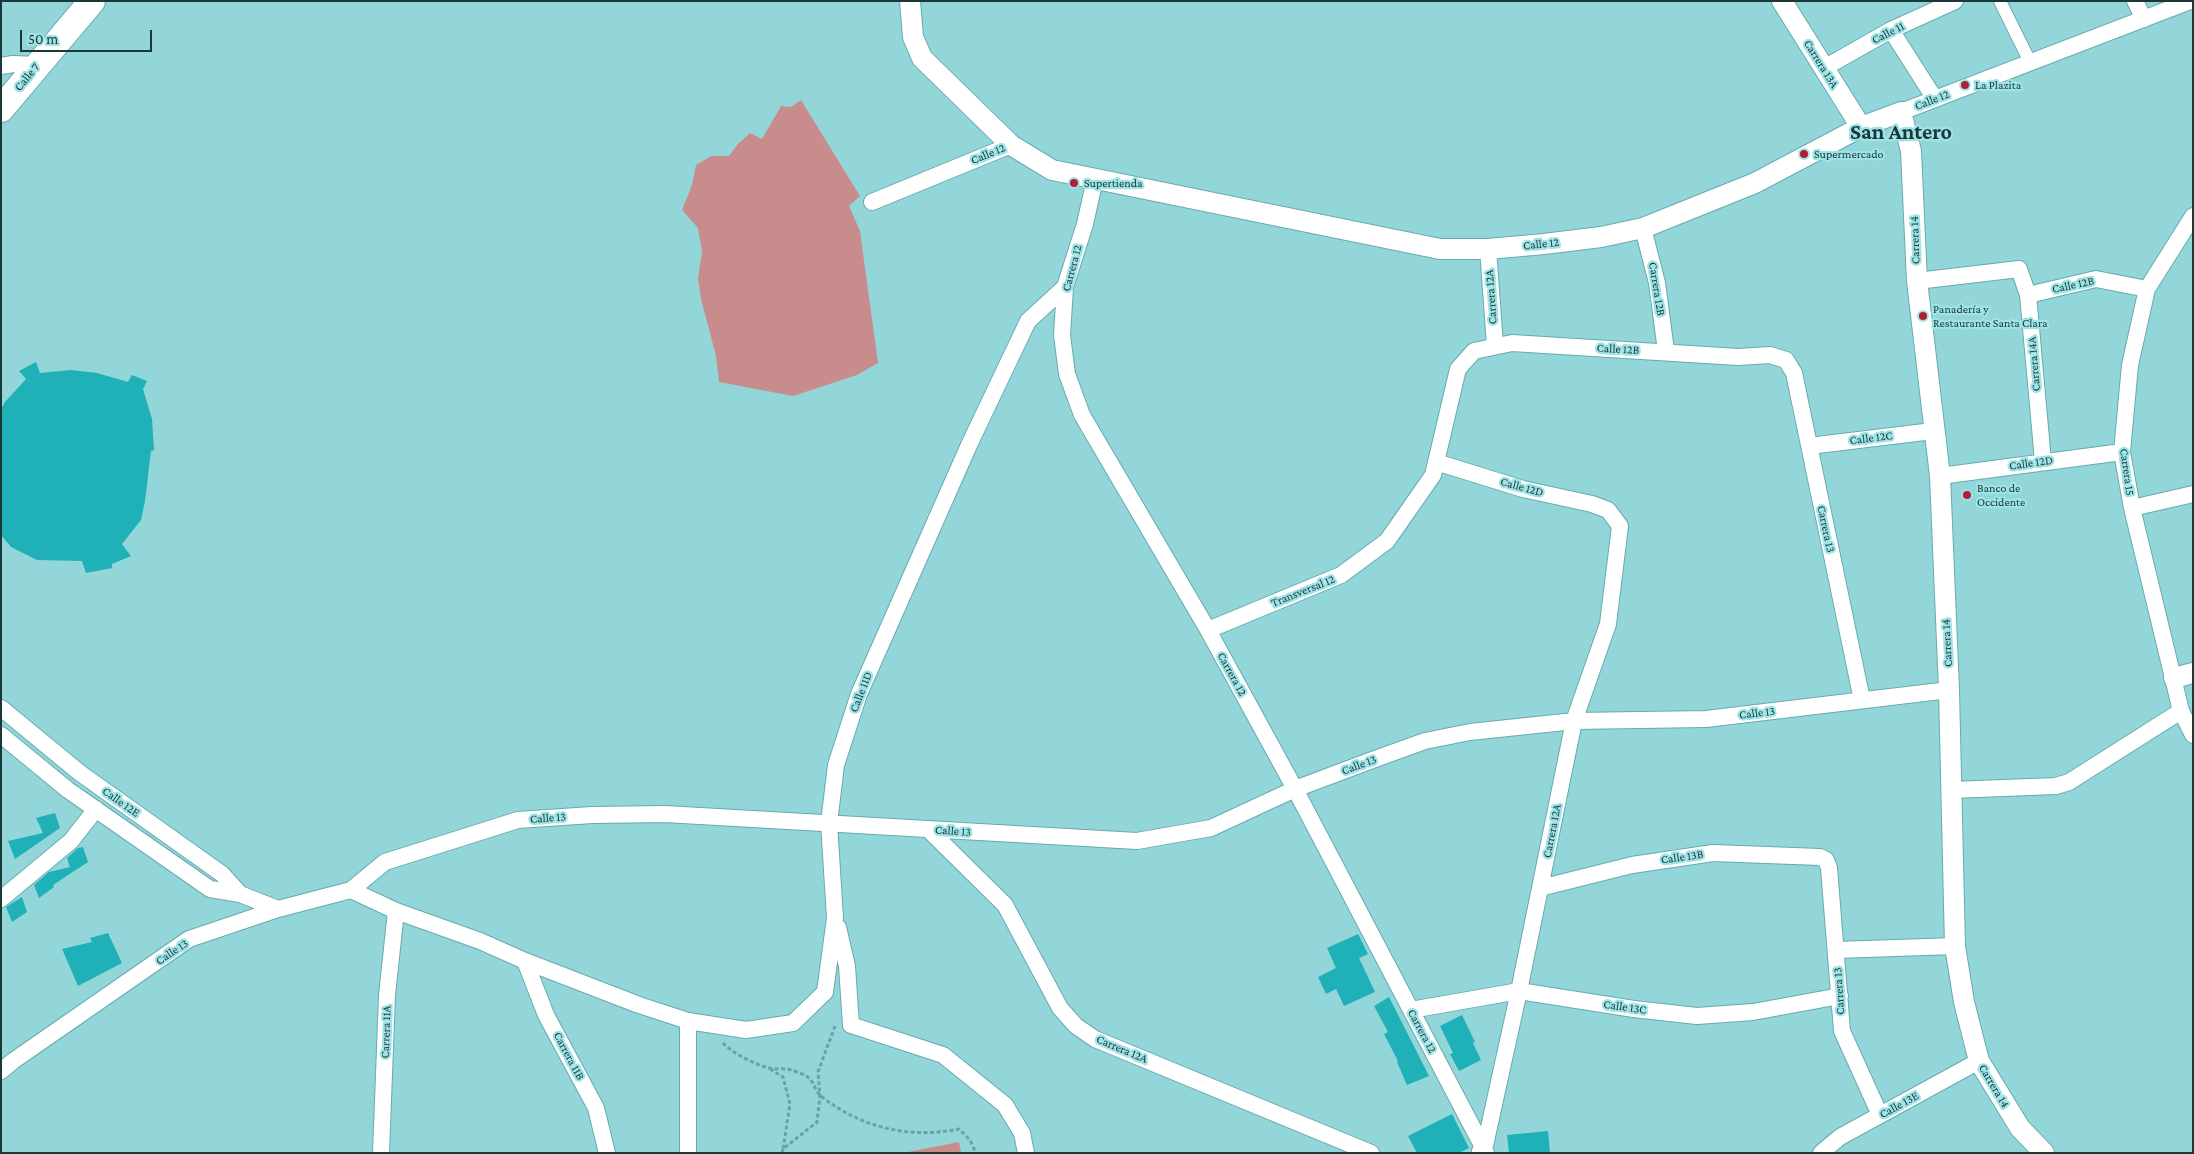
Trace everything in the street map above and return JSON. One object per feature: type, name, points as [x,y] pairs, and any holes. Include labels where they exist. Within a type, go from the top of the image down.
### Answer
[{"type":"main road","name":"Calle 7","points":[[1,108],[92,1]]},
{"type":"street","points":[[910,1],[913,37],[922,58],[1011,145]]},
{"type":"street","name":"Carrera 13A","points":[[1782,1],[1861,127]]},
{"type":"street","name":"Calle 11","points":[[1824,68],[1891,30],[1955,1]]},
{"type":"street","points":[[2000,1],[2030,62]]},
{"type":"street","points":[[2135,1],[2144,19]]},
{"type":"street","name":"Calle 12","points":[[872,202],[1011,145],[1052,170],[1440,249],[1488,249],[1601,237],[1644,228],[1755,183],[1861,127],[2190,1]]},
{"type":"street","points":[[1891,30],[1935,99]]},
{"type":"street","points":[[1,66],[13,64],[37,65]]},
{"type":"street","name":"Carrera 14","points":[[1901,112],[1911,151],[1917,281],[1933,431],[1940,476],[1950,690],[1956,946],[1964,1002],[1979,1061],[2020,1128],[2044,1153]]},
{"type":"street","name":"Carrera 12","points":[[1096,180],[1085,224],[1065,287],[1062,335],[1067,374],[1082,416],[1208,630],[1295,789],[1411,1010],[1482,1152]]},
{"type":"street","name":"Carrera 15","points":[[2193,216],[2147,288],[2130,365],[2122,452],[2132,508],[2184,676],[2181,711],[2193,735]]},
{"type":"street","name":"Carrera 12B","points":[[1644,228],[1657,283],[1666,351]]},
{"type":"street","name":"Carrera 12A","points":[[1488,249],[1495,345]]},
{"type":"street","name":"Carrera 14A","points":[[1917,281],[2019,269],[2028,295],[2043,461]]},
{"type":"street","name":"Calle 12B","points":[[2028,295],[2096,279],[2147,288]]},
{"type":"street","name":"Calle 11D","points":[[351,890],[396,911],[480,941],[525,961],[639,1005],[688,1021],[746,1030],[794,1023],[825,992],[836,918],[828,823],[836,765],[859,694],[969,445],[1028,321],[1065,287]]},
{"type":"street","name":"Calle 12B","points":[[1436,462],[1458,369],[1474,351],[1495,345],[1512,343],[1666,351],[1738,357],[1770,355],[1786,360]]},
{"type":"street","name":"Carrera 13","points":[[1786,360],[1794,373],[1862,700]]},
{"type":"street","name":"Calle 12C","points":[[1809,446],[1933,431]]},
{"type":"street","name":"Calle 12D","points":[[1940,476],[2122,452]]},
{"type":"street","name":"Transversal 12","points":[[1208,630],[1341,575],[1387,541],[1433,475],[1436,462]]},
{"type":"street","name":"Calle 12D","points":[[1436,462],[1523,489],[1592,504],[1608,510]]},
{"type":"street","points":[[2132,508],[2193,494]]},
{"type":"street","name":"Carrera 12A","points":[[1482,1152],[1520,991],[1574,722],[1608,624],[1620,526],[1608,510]]},
{"type":"street","name":"Calle 13","points":[[1,1071],[189,939],[278,909],[351,890],[385,862],[518,820],[592,814],[665,814],[1137,841],[1211,828],[1295,789],[1425,741],[1470,732],[1574,722],[1706,719],[1950,690]]},
{"type":"street","name":"Calle 12E","points":[[1,708],[80,773],[222,874],[240,894]]},
{"type":"street","points":[[1951,790],[2056,786],[2069,782],[2181,711]]},
{"type":"street","name":"Calle 12E","points":[[1,735],[68,790],[210,889],[240,894],[278,909]]},
{"type":"street","points":[[1,899],[71,841],[96,809]]},
{"type":"street","name":"Carrera 12A","points":[[928,829],[1005,905],[1060,1008],[1076,1026],[1095,1039],[1371,1153]]},
{"type":"street","name":"Calle 13B","points":[[1540,888],[1632,865],[1713,853],[1820,857],[1826,860]]},
{"type":"street","name":"Carrera 13","points":[[1826,860],[1830,868],[1842,1031],[1880,1115]]},
{"type":"street","name":"Carrera 11A","points":[[381,1153],[387,995],[396,911]]},
{"type":"street","points":[[836,918],[847,966],[851,1025],[944,1055],[1005,1105],[1022,1133],[1026,1153]]},
{"type":"street","points":[[1836,950],[1956,946]]},
{"type":"street","name":"Carrera 11B","points":[[525,961],[546,1015],[596,1108],[607,1153]]},
{"type":"street","name":"Calle 13C","points":[[1411,1010],[1520,991],[1634,1010],[1697,1016],[1754,1012],[1840,996]]},
{"type":"street","points":[[688,1021],[688,1153]]},
{"type":"street","name":"Calle 13E","points":[[1820,1153],[1840,1137],[1979,1061]]},
{"type":"path","points":[[782,1151],[817,1122],[820,1096],[818,1072],[836,1022]]},
{"type":"path","points":[[706,1023],[730,1050],[770,1068],[783,1077],[790,1104],[782,1151]]},
{"type":"path","points":[[770,1068],[787,1069],[808,1077],[820,1096],[851,1115],[884,1129],[908,1134],[941,1133],[959,1130],[970,1140],[976,1153]]},
{"type":"shaded area","points":[[801,100],[860,196],[849,206],[860,231],[878,363],[857,375],[793,396],[719,382],[716,356],[701,299],[698,278],[702,252],[698,228],[682,210],[692,185],[696,165],[711,156],[729,156],[750,133],[762,139],[781,106],[791,107]]},
{"type":"shaded area","points":[[959,1142],[961,1153],[903,1153]]},
{"type":"building","points":[[36,362],[40,373],[71,370],[97,373],[128,382],[132,375],[147,381],[143,389],[152,419],[154,450],[151,451],[145,501],[141,520],[122,544],[131,556],[112,564],[112,568],[86,573],[82,561],[37,560],[11,547],[1,535],[1,409],[26,379],[19,371]]},
{"type":"building","points":[[55,813],[60,828],[15,859],[8,841],[43,833],[36,818]]},
{"type":"building","points":[[83,847],[88,862],[53,885],[54,887],[39,898],[34,885],[49,872],[70,867],[67,858],[78,848]]},
{"type":"building","points":[[22,897],[27,912],[12,922],[6,907]]},
{"type":"building","points":[[108,933],[122,963],[78,986],[62,949],[92,942],[90,938]]},
{"type":"building","points":[[1358,934],[1368,954],[1359,958],[1375,992],[1344,1006],[1336,989],[1326,994],[1318,977],[1336,968],[1327,948]]},
{"type":"building","points":[[1389,997],[1429,1076],[1407,1085],[1398,1061],[1384,1034],[1388,1032],[1374,1006]]},
{"type":"building","points":[[1462,1015],[1481,1060],[1459,1071],[1450,1054],[1453,1053],[1440,1026]]},
{"type":"building","points":[[1452,1114],[1469,1148],[1459,1153],[1417,1153],[1408,1136]]},
{"type":"building","points":[[1548,1131],[1550,1153],[1509,1153],[1507,1135]]},
{"type":"place","name":"La Plazita","points":[[1965,85]]},
{"type":"place","name":"Supermercado","points":[[1804,154]]},
{"type":"place","name":"Supertienda","points":[[1074,183]]},
{"type":"place","name":"Panadería y Restaurante Santa Clara","points":[[1923,316]]},
{"type":"place","name":"Banco de Occidente","points":[[1967,495]]},
{"type":"district","name":"San Antero","points":[[1901,132]]}]
